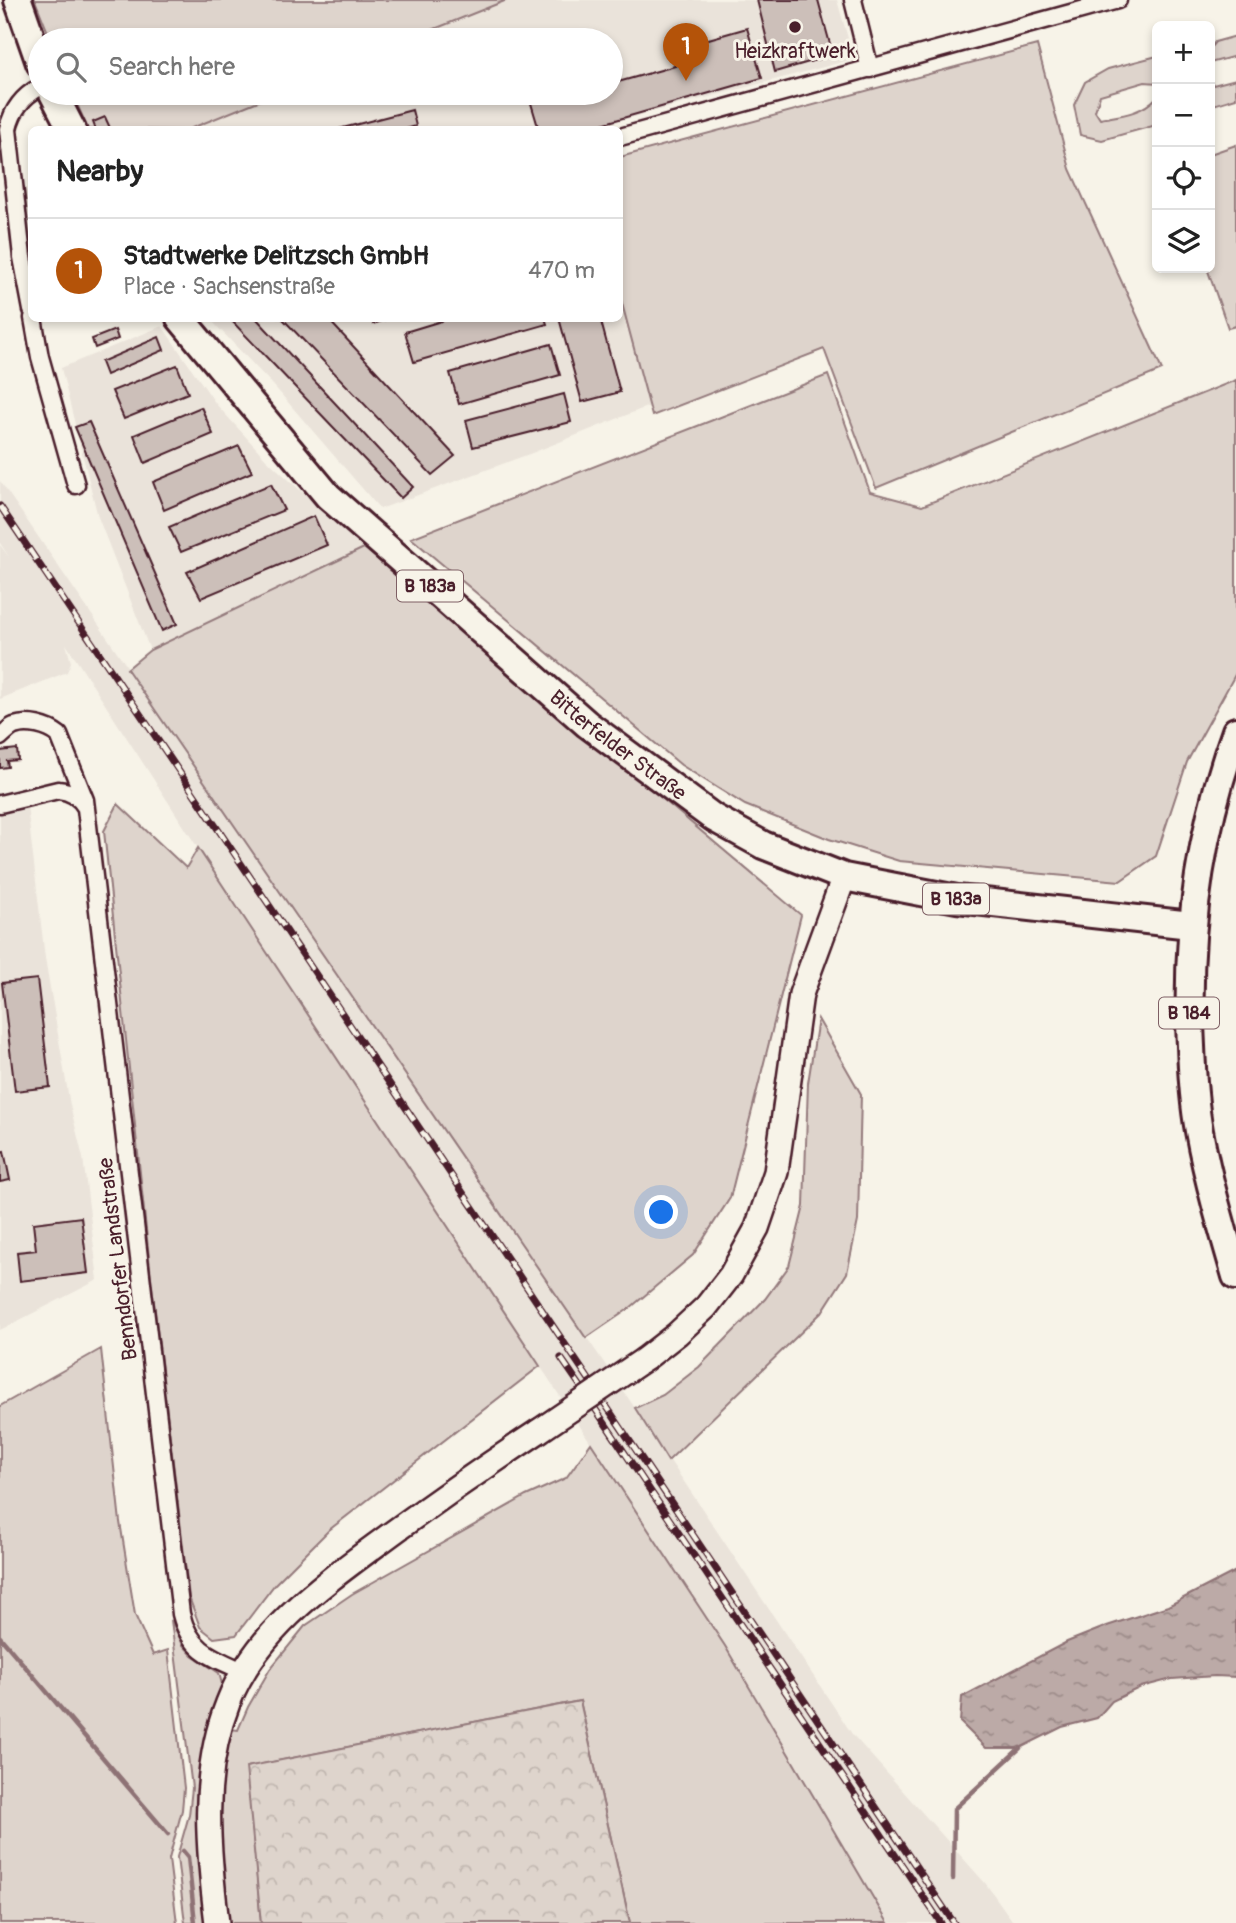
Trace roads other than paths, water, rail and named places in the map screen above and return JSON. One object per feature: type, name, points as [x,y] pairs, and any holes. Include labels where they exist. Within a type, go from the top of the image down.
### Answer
[{"type":"main road","points":[[18,0],[28,29]]},
{"type":"main road","points":[[58,105],[70,126]]},
{"type":"main road","name":"Bitterfelder Straße","points":[[183,322],[328,496],[587,724],[714,818],[763,845],[844,877],[957,899],[1191,925]]},
{"type":"main road","points":[[1191,925],[1213,800],[1236,731]]},
{"type":"main road","points":[[218,1923],[211,1876],[207,1814],[211,1773],[228,1704],[243,1671],[286,1618],[329,1580],[457,1486],[645,1359],[706,1307],[731,1275],[757,1228],[776,1172],[801,994],[844,877]]},
{"type":"main road","name":"B 184","points":[[1191,925],[1189,1011],[1199,1129],[1236,1276]]},
{"type":"street","points":[[853,0],[870,69]]},
{"type":"street","points":[[623,136],[1118,0]]},
{"type":"street","points":[[28,96],[11,116],[8,129],[28,289]]},
{"type":"street","points":[[34,322],[40,357],[76,485]]},
{"type":"street","name":"Benndorfer Landstraße","points":[[0,737],[12,726],[21,725],[48,728],[55,732],[59,735],[81,785],[181,1614],[186,1631],[197,1647],[243,1671]]},
{"type":"street","points":[[0,804],[67,790],[82,801],[86,809]]},
{"type":"water","points":[[1236,1571],[1236,1677],[1172,1679],[1141,1687],[1112,1701],[1097,1718],[1062,1727],[1020,1748],[986,1748],[960,1722],[962,1697],[1067,1642],[1168,1606]]},
{"type":"waterway","points":[[0,1637],[168,1834]]},
{"type":"waterway","points":[[953,1879],[954,1809],[1020,1748]]},
{"type":"waterway","points":[[183,1851],[188,1857],[195,1923]]},
{"type":"railway","points":[[0,506],[590,1381]]},
{"type":"railway","points":[[561,1358],[581,1387]]},
{"type":"railway","points":[[603,1401],[954,1923]]},
{"type":"railway","points":[[594,1407],[941,1923]]},
{"type":"place","name":"Heizkraftwerk","points":[[795,27]]},
{"type":"place","name":"Stadtwerke Delitzsch GmbH","points":[[686,81]]}]
